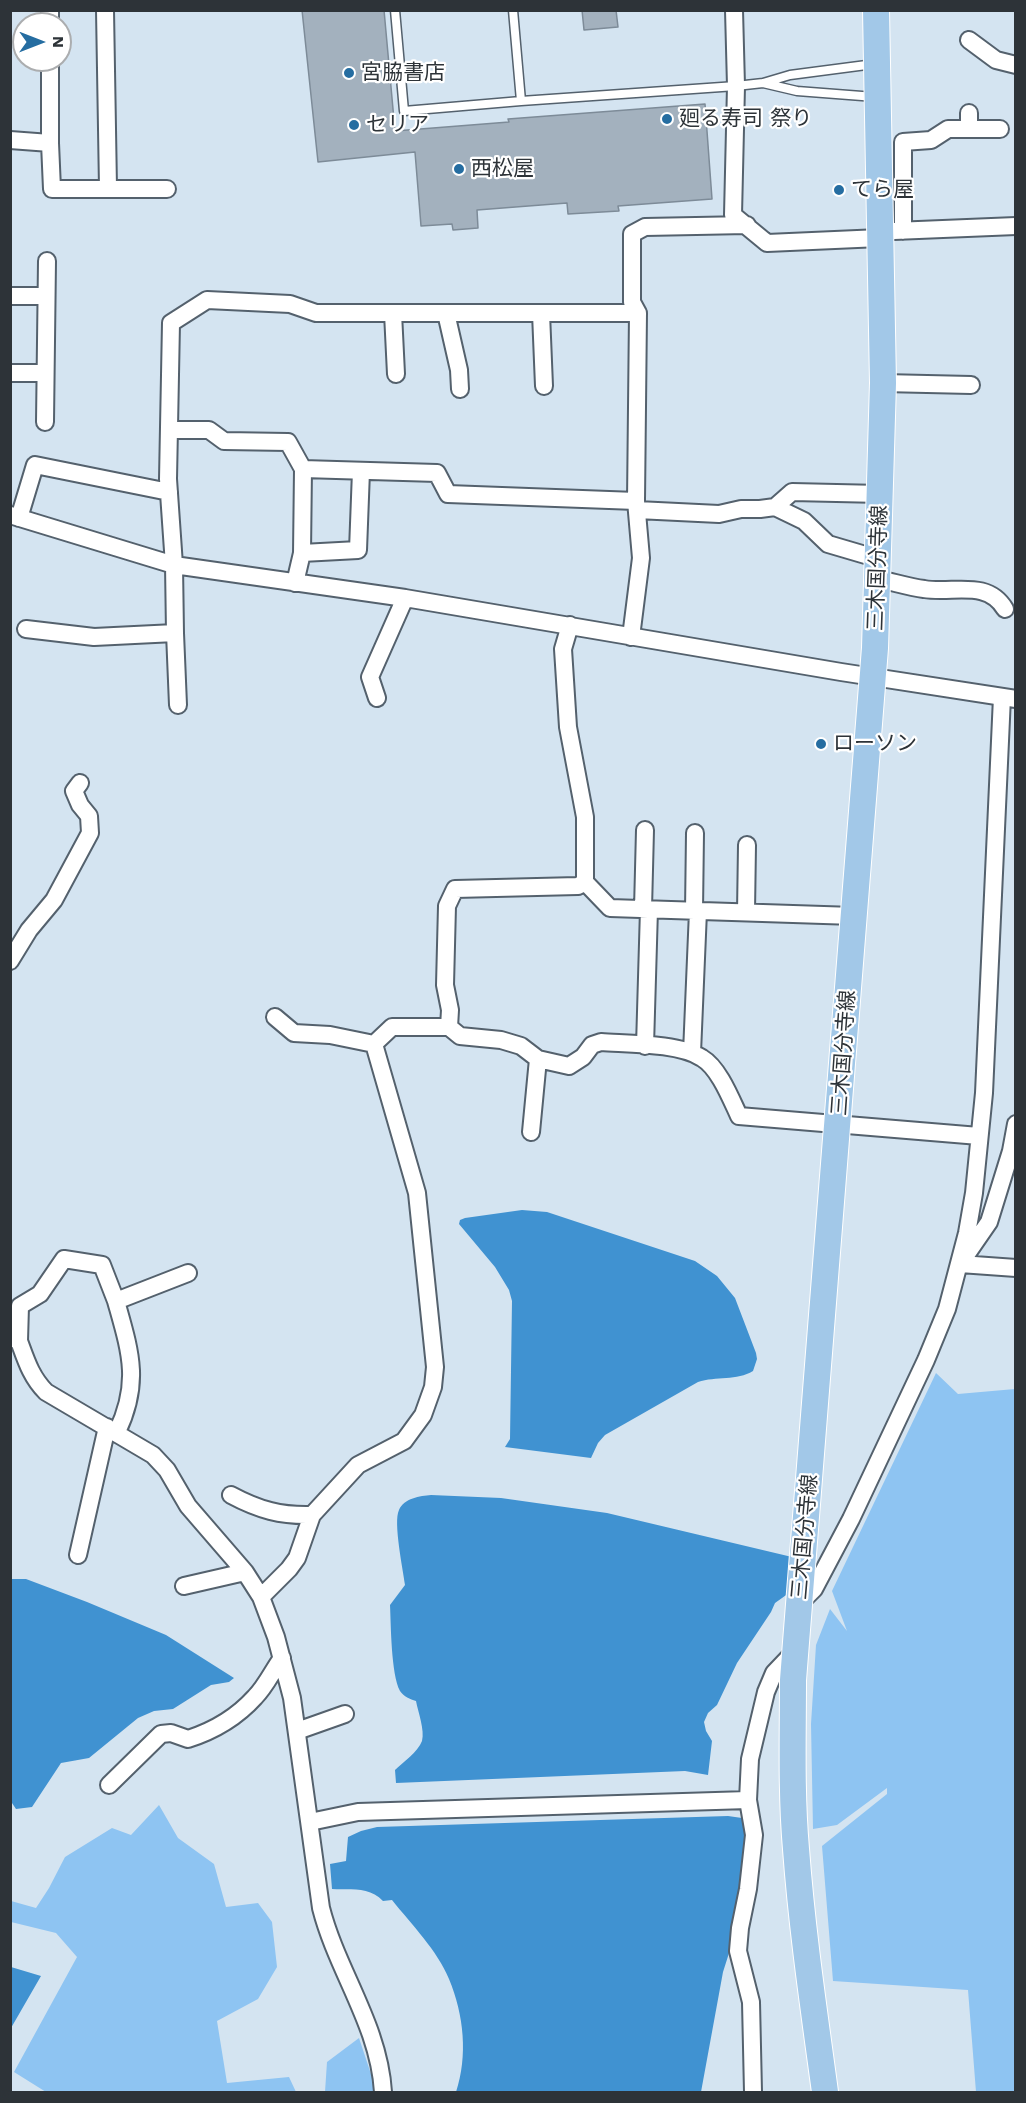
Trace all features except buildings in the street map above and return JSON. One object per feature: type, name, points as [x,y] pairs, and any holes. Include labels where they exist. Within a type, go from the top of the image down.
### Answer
[{"type":"main road","name":"三木国分寺線","points":[[825,2092],[803,1931],[795,1847],[792,1780],[795,1650],[873,676],[879,569],[888,233],[877,98],[876,10]]},
{"type":"street","points":[[105,10],[108,188]]},
{"type":"street","points":[[734,10],[736,86],[734,214],[767,243],[1016,226]]},
{"type":"street","points":[[969,40],[996,60],[1016,65]]},
{"type":"street","points":[[50,72],[52,189],[167,189]]},
{"type":"street","points":[[888,233],[903,142],[931,140],[948,129],[969,121],[1000,129]]},
{"type":"street","points":[[10,140],[50,143]]},
{"type":"street","points":[[631,637],[641,558],[636,506],[638,313],[632,302],[632,234],[645,227],[747,225]]},
{"type":"street","points":[[45,422],[47,261]]},
{"type":"street","points":[[10,296],[46,296]]},
{"type":"street","points":[[178,705],[174,565],[169,492],[171,323],[207,300],[290,304],[316,312],[638,313]]},
{"type":"street","points":[[393,312],[396,374]]},
{"type":"street","points":[[446,313],[459,370],[460,389]]},
{"type":"street","points":[[541,313],[544,386]]},
{"type":"street","points":[[10,373],[45,373]]},
{"type":"street","points":[[883,383],[971,385]]},
{"type":"street","points":[[169,430],[209,430],[224,441],[288,442],[303,469],[302,553],[295,583]]},
{"type":"street","points":[[169,492],[34,465],[15,517],[174,565],[405,598],[1009,698],[984,1093],[974,1193],[960,1264],[947,1309],[889,1439],[814,1589],[800,1603]]},
{"type":"street","points":[[303,469],[437,473],[448,494],[636,506],[719,514],[741,509],[775,507],[804,520],[828,544],[925,590],[988,592],[999,599],[1005,609]]},
{"type":"street","points":[[302,553],[358,550],[361,471]]},
{"type":"street","points":[[775,507],[792,492],[881,494]]},
{"type":"street","points":[[377,698],[370,677],[405,598]]},
{"type":"street","points":[[570,625],[563,649],[568,727],[585,817],[585,882],[610,908],[854,916]]},
{"type":"street","points":[[26,629],[94,637],[176,633]]},
{"type":"street","points":[[10,961],[29,930],[54,900],[90,833],[89,816],[80,805],[74,791],[80,783]]},
{"type":"street","points":[[645,830],[645,1046]]},
{"type":"street","points":[[692,1053],[696,911],[695,833]]},
{"type":"street","points":[[746,912],[747,845]]},
{"type":"street","points":[[449,1028],[450,1010],[445,985],[447,906],[455,890],[578,886],[585,882]]},
{"type":"street","points":[[275,1017],[294,1033],[330,1035],[374,1044]]},
{"type":"street","points":[[374,1044],[392,1027],[449,1028],[460,1036],[501,1040],[521,1046],[538,1059],[569,1066],[583,1058],[592,1045],[601,1042],[682,1049],[704,1059],[725,1085],[739,1116],[980,1136]]},
{"type":"street","points":[[261,1597],[297,1558],[312,1515],[358,1465],[404,1441],[423,1415],[433,1387],[435,1367],[417,1193],[374,1044]]},
{"type":"street","points":[[531,1132],[538,1059]]},
{"type":"street","points":[[960,1264],[989,1222],[1011,1151],[1016,1124]]},
{"type":"street","points":[[78,1555],[112,1429],[126,1412],[132,1376],[130,1353],[116,1301],[102,1265],[64,1259],[40,1294],[20,1306],[15,1340],[37,1383],[46,1392],[112,1429],[153,1455],[167,1470],[188,1506],[246,1572],[261,1597],[282,1658],[292,1698],[298,1755],[310,1822],[321,1908],[328,1935],[367,2019],[376,2046],[383,2092]]},
{"type":"street","points":[[960,1264],[1016,1268]]},
{"type":"street","points":[[116,1301],[188,1273]]},
{"type":"street","points":[[231,1495],[252,1506],[288,1516],[312,1515]]},
{"type":"street","points":[[183,1586],[246,1572]]},
{"type":"street","points":[[753,2092],[751,2002],[738,1951],[754,1834],[748,1800],[750,1760],[766,1692],[774,1673],[795,1650]]},
{"type":"street","points":[[109,1785],[161,1734],[171,1733],[188,1739],[211,1731],[232,1718],[256,1697],[282,1658]]},
{"type":"street","points":[[297,1731],[345,1714]]},
{"type":"street","points":[[310,1822],[358,1812],[748,1800]]},
{"type":"lane","points":[[395,10],[404,111],[521,100],[736,86],[763,83],[790,75],[878,64]]},
{"type":"lane","points":[[513,10],[521,100]]},
{"type":"lane","points":[[763,83],[796,91],[877,98]]},
{"type":"shaded area","points":[[522,1210],[547,1212],[695,1261],[717,1276],[735,1298],[756,1353],[757,1359],[753,1371],[740,1376],[698,1382],[605,1435],[598,1443],[591,1458],[505,1447],[510,1439],[512,1301],[509,1290],[495,1267],[459,1224],[460,1220],[465,1218]]},
{"type":"shaded area","points":[[936,1373],[958,1394],[1015,1389],[1015,2092],[976,2092],[968,1990],[833,1981],[822,1846],[887,1794],[887,1788],[837,1825],[813,1829],[811,1724],[816,1645],[830,1609],[847,1631],[832,1591]]},
{"type":"shaded area","points":[[431,1495],[501,1498],[607,1513],[792,1557],[789,1593],[775,1603],[737,1663],[717,1705],[708,1713],[704,1722],[712,1741],[708,1775],[685,1771],[396,1783],[395,1770],[417,1749],[423,1737],[416,1701],[400,1691],[393,1662],[390,1605],[405,1585],[397,1516],[401,1506],[408,1500]]},
{"type":"shaded area","points":[[11,1579],[26,1579],[166,1635],[234,1678],[229,1682],[211,1685],[173,1709],[154,1711],[138,1718],[89,1758],[61,1763],[32,1807],[16,1809],[10,1800]]},
{"type":"shaded area","points":[[159,1805],[178,1838],[214,1864],[226,1907],[258,1903],[272,1922],[277,1967],[258,1999],[217,2021],[227,2083],[289,2077],[296,2092],[46,2092],[14,2072],[77,1957],[56,1933],[11,1922],[11,1901],[36,1908],[65,1857],[112,1828],[131,1835]]},
{"type":"shaded area","points":[[728,1816],[742,1818],[746,1824],[745,1863],[701,2092],[456,2092],[463,2050],[461,2021],[449,1979],[438,1958],[392,1900],[383,1901],[366,1891],[332,1889],[330,1864],[346,1861],[348,1837],[377,1827]]},
{"type":"shaded area","points":[[10,1967],[41,1976],[11,2028]]},
{"type":"shaded area","points":[[359,2038],[375,2092],[325,2092],[327,2062]]},
{"type":"place","name":"宮脇書店","points":[[349,73]]},
{"type":"place","name":"廻る寿司 祭り","points":[[667,119]]},
{"type":"place","name":"セリア","points":[[354,125]]},
{"type":"place","name":"西松屋","points":[[459,169]]},
{"type":"place","name":"てら屋","points":[[839,190]]},
{"type":"place","name":"ローソン","points":[[821,744]]}]
